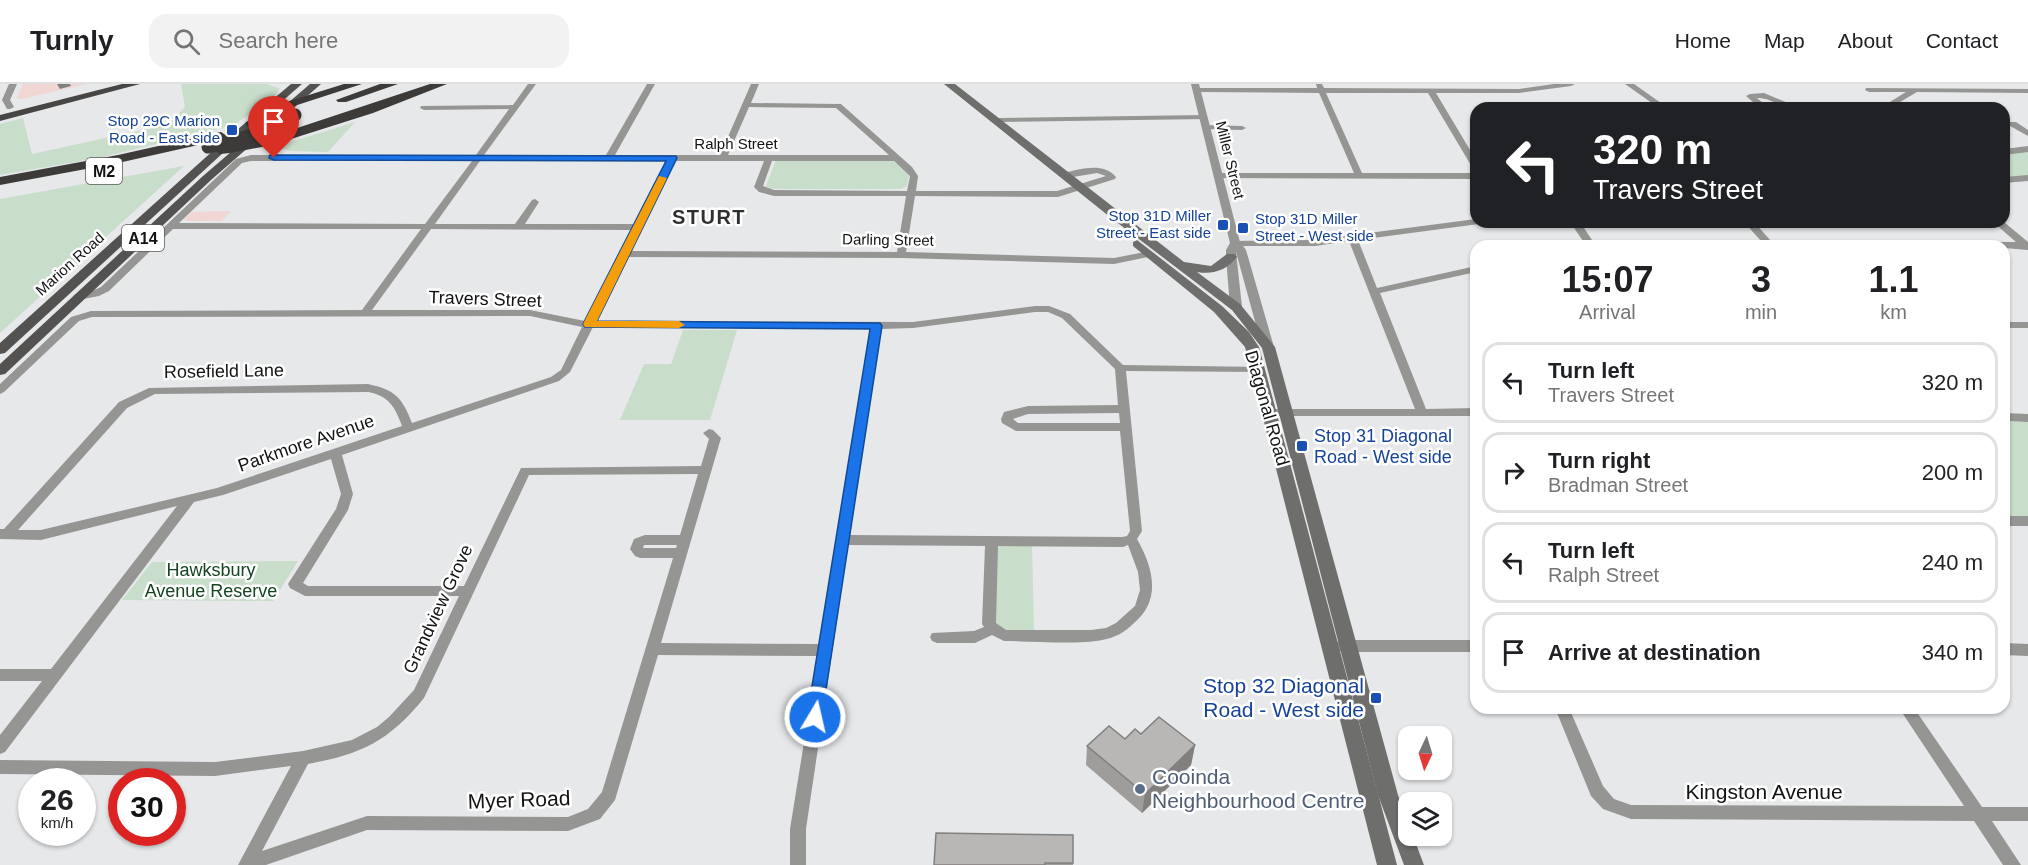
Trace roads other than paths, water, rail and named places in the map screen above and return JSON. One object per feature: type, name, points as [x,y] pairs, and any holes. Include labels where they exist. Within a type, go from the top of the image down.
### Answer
[{"type":"highway","points":[[3,112],[106,84]]},
{"type":"highway","points":[[3,112],[133,84]]},
{"type":"highway","points":[[3,112],[133,84]]},
{"type":"highway","points":[[324,84],[327,88],[340,88]]},
{"type":"highway","name":"M2","points":[[0,182],[107,162],[221,136],[294,109],[340,88],[356,84]]},
{"type":"highway","name":"M2","points":[[294,109],[392,84]]},
{"type":"highway","name":"M2","points":[[0,191],[214,148],[416,84]]},
{"type":"highway","points":[[214,148],[239,150],[348,118],[441,84]]},
{"type":"highway","points":[[251,123],[277,108],[294,109]]},
{"type":"main road","name":"Marion Road","points":[[0,352],[178,187],[214,148],[251,123],[297,84]]},
{"type":"main road","name":"Marion Road","points":[[0,371],[40,343],[78,297],[210,182],[239,150],[294,109],[315,84]]},
{"type":"main road","name":"Diagonal Road","points":[[938,84],[1067,175],[1077,189]]},
{"type":"main road","name":"Diagonal Road","points":[[950,84],[992,121],[1155,252],[1218,309],[1244,335],[1252,347],[1259,369],[1279,413]]},
{"type":"main road","points":[[178,187],[210,182]]},
{"type":"main road","name":"Diagonal Road","points":[[1155,252],[1176,261],[1236,307],[1268,347],[1279,413],[1340,646],[1387,865]]},
{"type":"main road","points":[[1176,261],[1193,267],[1213,270],[1224,265],[1231,257]]},
{"type":"main road","points":[[66,289],[71,296],[78,297]]},
{"type":"main road","points":[[1236,307],[1244,335]]},
{"type":"main road","points":[[0,352],[22,340],[40,343]]},
{"type":"main road","name":"Diagonal Road","points":[[1340,646],[1388,795],[1414,865]]},
{"type":"street","points":[[3,112],[13,84]]},
{"type":"street","points":[[364,314],[531,84]]},
{"type":"street","points":[[609,158],[651,84]]},
{"type":"street","points":[[723,158],[754,84]]},
{"type":"street","points":[[1196,87],[1320,87],[1431,91],[1493,87],[1544,89],[1571,84]]},
{"type":"street","points":[[1629,84],[1655,102]]},
{"type":"street","points":[[1862,84],[1881,102]]},
{"type":"street","name":"Miller Street","points":[[1196,87],[1235,243],[1241,250],[1268,347]]},
{"type":"street","points":[[1320,87],[1359,176]]},
{"type":"street","points":[[1869,90],[2028,90]]},
{"type":"street","points":[[1895,102],[1916,90]]},
{"type":"street","points":[[1431,91],[1470,157]]},
{"type":"street","points":[[1758,102],[1750,96],[1764,94],[1780,102]]},
{"type":"street","points":[[745,105],[837,106],[898,158],[914,176],[901,255]]},
{"type":"street","points":[[424,108],[514,107]]},
{"type":"street","points":[[992,121],[1205,122],[1242,128]]},
{"type":"street","points":[[2013,124],[2028,134]]},
{"type":"street","points":[[1463,146],[1470,146]]},
{"type":"street","points":[[2010,151],[2028,149]]},
{"type":"street","name":"Ralph Street","points":[[251,158],[898,158]]},
{"type":"street","name":"Marion Road","points":[[78,297],[103,291],[171,226],[210,182],[239,161],[251,158]]},
{"type":"street","name":"Parkmore Avenue","points":[[3,534],[41,534],[189,500],[555,379],[565,372],[672,158]]},
{"type":"street","points":[[769,158],[758,187],[774,193],[1058,194],[1110,180],[1112,175],[1097,170],[1067,175]]},
{"type":"street","points":[[1218,176],[1470,176]]},
{"type":"street","points":[[2010,180],[2028,178]]},
{"type":"street","points":[[518,227],[535,202]]},
{"type":"street","points":[[1236,307],[1231,257],[1231,250],[1235,243],[1315,243],[1470,223]]},
{"type":"street","points":[[171,226],[638,227]]},
{"type":"street","points":[[1754,228],[1765,240]]},
{"type":"street","points":[[2005,228],[2027,246]]},
{"type":"street","points":[[1353,239],[1376,291],[1422,412]]},
{"type":"street","points":[[2010,246],[2027,246]]},
{"type":"street","name":"Darling Street","points":[[625,254],[901,255],[1114,261],[1155,252]]},
{"type":"street","points":[[1376,291],[1470,270]]},
{"type":"street","points":[[1464,272],[1470,277]]},
{"type":"street","name":"Travers Street","points":[[91,314],[530,314],[589,324],[913,326],[1048,309],[1066,316],[1120,368]]},
{"type":"street","name":"Marion Road","points":[[0,390],[40,343],[75,318],[91,314]]},
{"type":"street","points":[[2010,325],[2028,325]]},
{"type":"street","points":[[798,865],[798,829],[876,326]]},
{"type":"street","points":[[844,540],[1123,542],[1131,539],[1136,531],[1120,368],[1259,369]]},
{"type":"street","name":"Rosefield Lane","points":[[3,534],[123,405],[153,390],[368,388],[385,390],[398,401],[408,428]]},
{"type":"street","points":[[1125,410],[1028,410],[1008,415],[1006,419],[1008,423],[1016,427],[1126,427]]},
{"type":"street","points":[[1279,413],[1470,412]]},
{"type":"street","points":[[2010,417],[2028,418]]},
{"type":"street","name":"Myer Road","points":[[246,865],[367,823],[568,824],[594,814],[609,795],[715,438],[709,433]]},
{"type":"street","points":[[335,453],[347,494],[342,510],[295,584],[305,591],[468,591]]},
{"type":"street","name":"Grandview Grove","points":[[0,767],[216,769],[335,753],[366,742],[387,730],[419,694],[525,471],[705,470]]},
{"type":"street","points":[[0,747],[189,500]]},
{"type":"street","points":[[2010,521],[2028,521]]},
{"type":"street","points":[[992,541],[989,624],[992,629],[1004,635],[1091,636],[1117,631],[1141,609],[1146,596],[1143,559],[1131,539]]},
{"type":"street","points":[[937,637],[975,637],[992,629]]},
{"type":"street","points":[[1340,646],[1470,646]]},
{"type":"street","points":[[653,649],[826,650]]},
{"type":"street","points":[[2010,649],[2028,650]]},
{"type":"street","points":[[0,675],[56,675]]},
{"type":"street","name":"Kingston Avenue","points":[[1565,714],[1597,791],[1609,804],[1631,812],[2028,814]]},
{"type":"street","points":[[1910,714],[2013,865]]},
{"type":"street","points":[[246,865],[303,758]]},
{"type":"place","name":"Stop 29C Marion Road - East side","points":[[232,130]]},
{"type":"place","name":"Stop 31D Miller Street - East side","points":[[1223,225]]},
{"type":"place","name":"Stop 31D Miller Street - West side","points":[[1243,228]]},
{"type":"place","name":"Stop 31 Diagonal Road - West side","points":[[1302,446]]},
{"type":"place","name":"Stop 32 Diagonal Road - West side","points":[[1376,698]]},
{"type":"place","name":"Cooinda Neighbourhood Centre","points":[[1140,789]]},
{"type":"district","name":"STURT","points":[[709,217]]},
{"type":"park label","name":"Hawksbury Avenue Reserve","points":[[211,580]]}]
